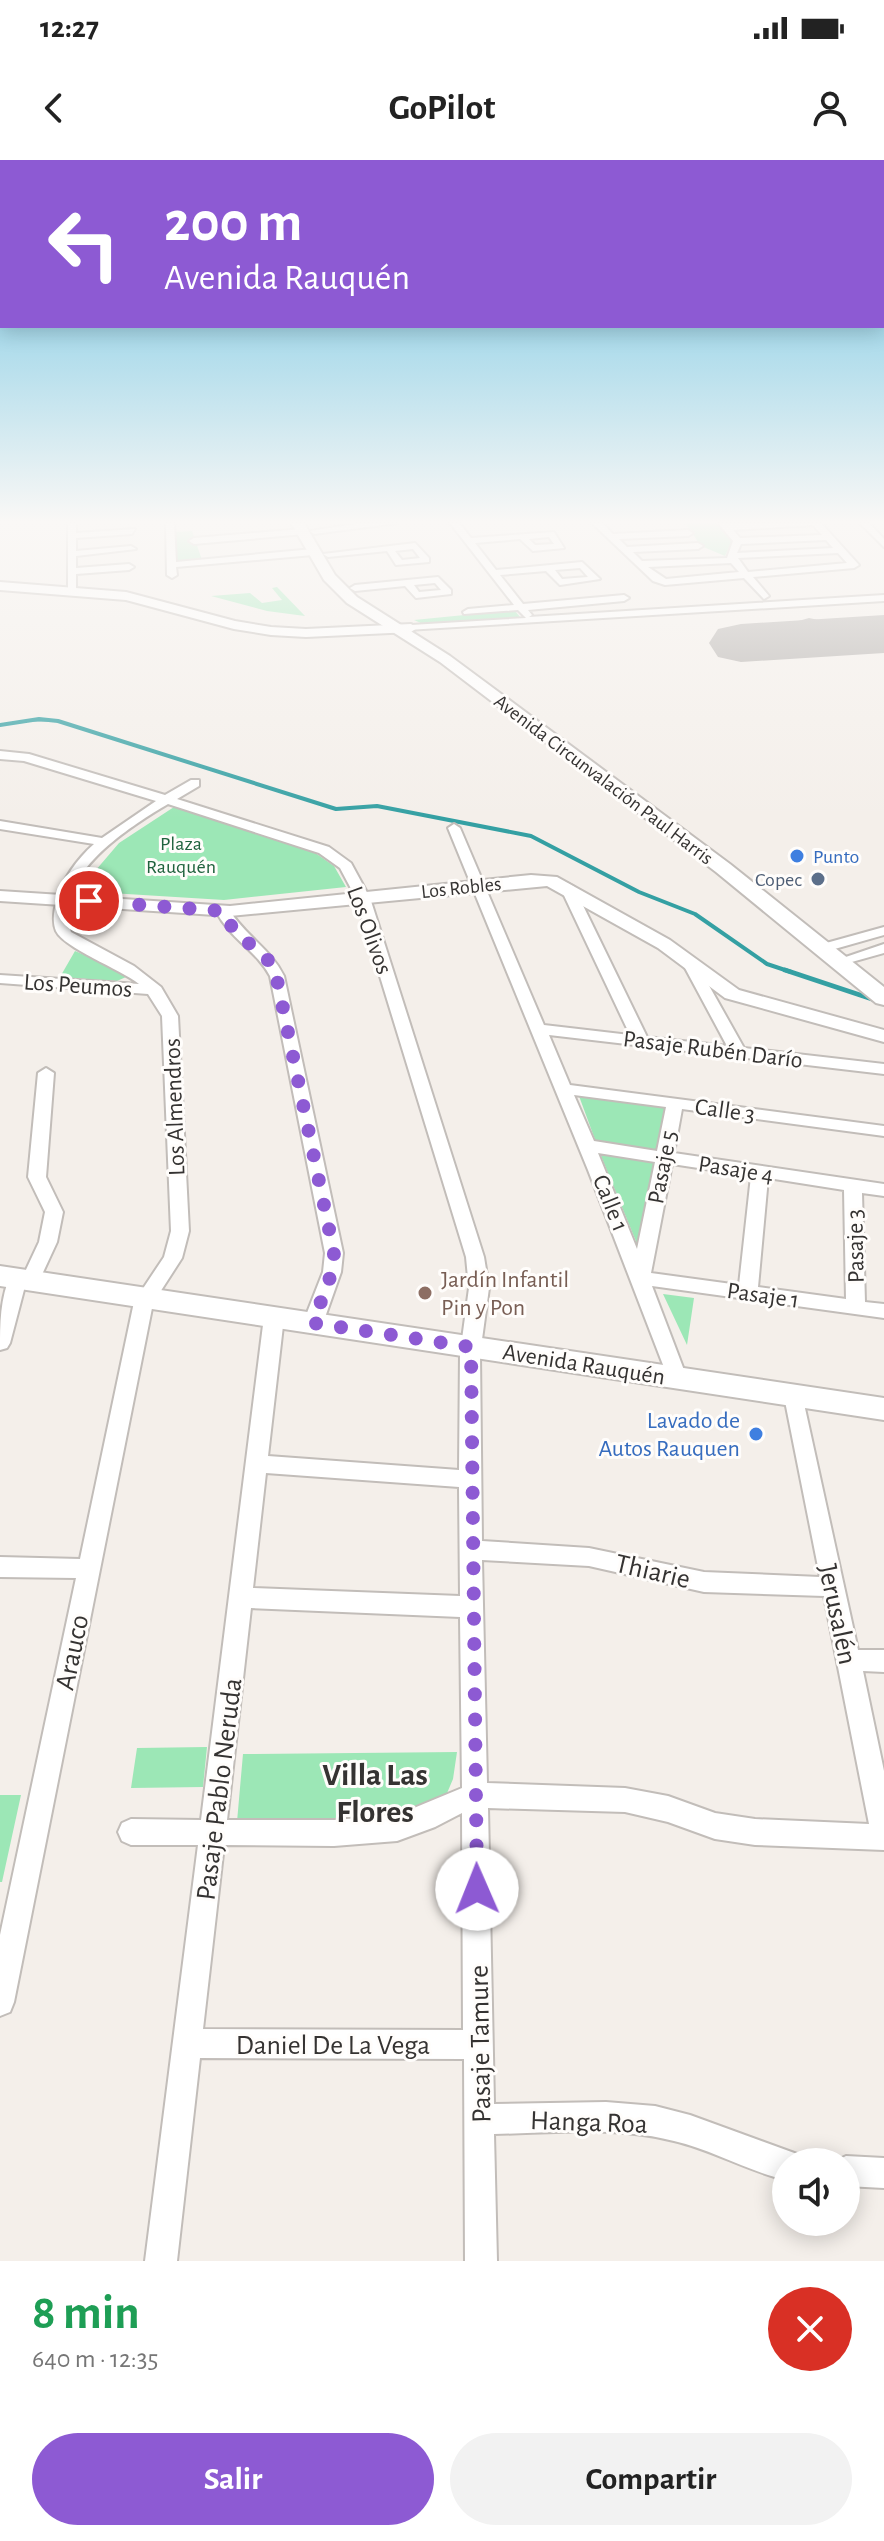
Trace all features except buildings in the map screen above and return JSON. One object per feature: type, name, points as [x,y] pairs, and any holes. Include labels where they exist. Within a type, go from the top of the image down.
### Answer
[{"type":"main road","name":"Avenida Circunvalación Paul Harris","points":[[394,621],[401,625]]},
{"type":"main road","name":"Avenida Circunvalación Paul Harris","points":[[396,621],[839,953],[884,980]]},
{"type":"main road","name":"Avenida Circunvalación Paul Harris","points":[[839,953],[884,998]]},
{"type":"main road","name":"Avenida Rauquén","points":[[16,1278],[145,1300],[884,1409]]},
{"type":"street","points":[[220,621],[271,631],[306,633],[401,625],[529,621]]},
{"type":"street","points":[[401,625],[427,621]]},
{"type":"street","name":"Los Olivos","points":[[0,755],[25,757],[324,850],[346,866],[363,898],[475,1257],[479,1288],[471,1347]]},
{"type":"street","points":[[156,990],[131,971],[65,934],[60,921],[63,899],[68,883],[104,842],[195,783]]},
{"type":"street","points":[[0,825],[104,842]]},
{"type":"street","name":"Calle 1","points":[[454,828],[566,1089],[677,1378]]},
{"type":"street","name":"Los Robles","points":[[0,896],[223,911],[538,879],[567,887],[664,944],[732,994],[884,1036]]},
{"type":"street","points":[[567,887],[641,1041]]},
{"type":"street","points":[[223,911],[234,932],[266,959],[277,976],[334,1253],[332,1272],[313,1323]]},
{"type":"street","points":[[839,953],[884,931]]},
{"type":"street","points":[[839,953],[884,948]]},
{"type":"street","points":[[691,966],[738,1052]]},
{"type":"street","name":"Los Peumos","points":[[0,979],[156,990]]},
{"type":"street","name":"Los Almendros","points":[[145,1300],[173,1258],[180,1231],[170,1016],[156,990]]},
{"type":"street","name":"Pasaje Rubén Darío","points":[[541,1029],[884,1069]]},
{"type":"street","points":[[0,1343],[16,1278],[48,1242],[54,1212],[37,1177],[46,1073]]},
{"type":"street","name":"Calle 3","points":[[566,1089],[884,1131]]},
{"type":"street","name":"Pasaje 5","points":[[641,1278],[675,1103]]},
{"type":"street","name":"Pasaje 4","points":[[588,1146],[884,1190]]},
{"type":"street","points":[[748,1293],[760,1173]]},
{"type":"street","name":"Pasaje 3","points":[[853,1186],[856,1307]]},
{"type":"street","name":"Pasaje 1","points":[[641,1278],[884,1311]]},
{"type":"street","name":"Arauco","points":[[0,2002],[10,1901],[88,1569],[145,1300]]},
{"type":"street","name":"Pasaje Pablo Neruda","points":[[161,2261],[274,1317]]},
{"type":"street","name":"Pasaje Tamure","points":[[471,1347],[470,1479],[481,2261]]},
{"type":"street","name":"Jerusalén","points":[[794,1396],[884,1835]]},
{"type":"street","points":[[257,1464],[470,1479]]},
{"type":"street","name":"Thiarie","points":[[472,1550],[607,1559],[704,1582],[834,1587]]},
{"type":"street","points":[[0,1567],[88,1569]]},
{"type":"street","points":[[242,1598],[473,1607]]},
{"type":"street","points":[[848,1660],[884,1661]]},
{"type":"street","points":[[131,1832],[334,1833],[397,1828],[475,1795],[625,1800],[668,1809],[715,1826],[742,1830],[884,1835]]},
{"type":"street","name":"Daniel De La Vega","points":[[187,2043],[479,2045]]},
{"type":"street","name":"Hanga Roa","points":[[480,2119],[642,2120],[677,2126],[772,2162]]},
{"type":"street","points":[[860,2172],[884,2173]]},
{"type":"green space","points":[[416,621],[471,621],[423,624]]},
{"type":"green space","name":"Plaza Rauquén","points":[[174,807],[311,850],[334,866],[346,887],[224,900],[78,891],[119,843]]},
{"type":"green space","points":[[75,951],[125,972],[126,977],[117,981],[60,977]]},
{"type":"green space","points":[[579,1096],[666,1107],[656,1154],[597,1145]]},
{"type":"green space","points":[[599,1151],[656,1160],[642,1256]]},
{"type":"green space","points":[[663,1294],[694,1298],[687,1345]]},
{"type":"green space","points":[[207,1747],[203,1787],[131,1788],[137,1748]]},
{"type":"green space","points":[[457,1752],[453,1779],[442,1805],[408,1822],[236,1833],[243,1754]]},
{"type":"green space","points":[[0,1795],[21,1795],[2,1882],[0,1882]]},
{"type":"waterway","points":[[0,725],[39,719],[58,721],[336,809],[377,806],[531,836],[639,892],[695,914],[767,964],[872,999]]},
{"type":"waterway","points":[[34,720],[47,720]]},
{"type":"taxiway","points":[[798,639],[790,631],[809,626],[857,635]]},
{"type":"runway","points":[[741,643],[884,634]]},
{"type":"place","name":"Punto","points":[[797,856]]},
{"type":"place","name":"Copec","points":[[818,879]]},
{"type":"place","name":"Jardín Infantil Pin y Pon","points":[[425,1293]]},
{"type":"place","name":"Lavado de Autos Rauquen","points":[[756,1434]]},
{"type":"district","name":"Villa Las Flores","points":[[375,1792]]},
{"type":"route","points":[[89,901],[223,911],[237,937],[266,959],[275,970],[334,1253],[332,1272],[313,1323],[471,1347],[470,1479],[477,1889]]}]
